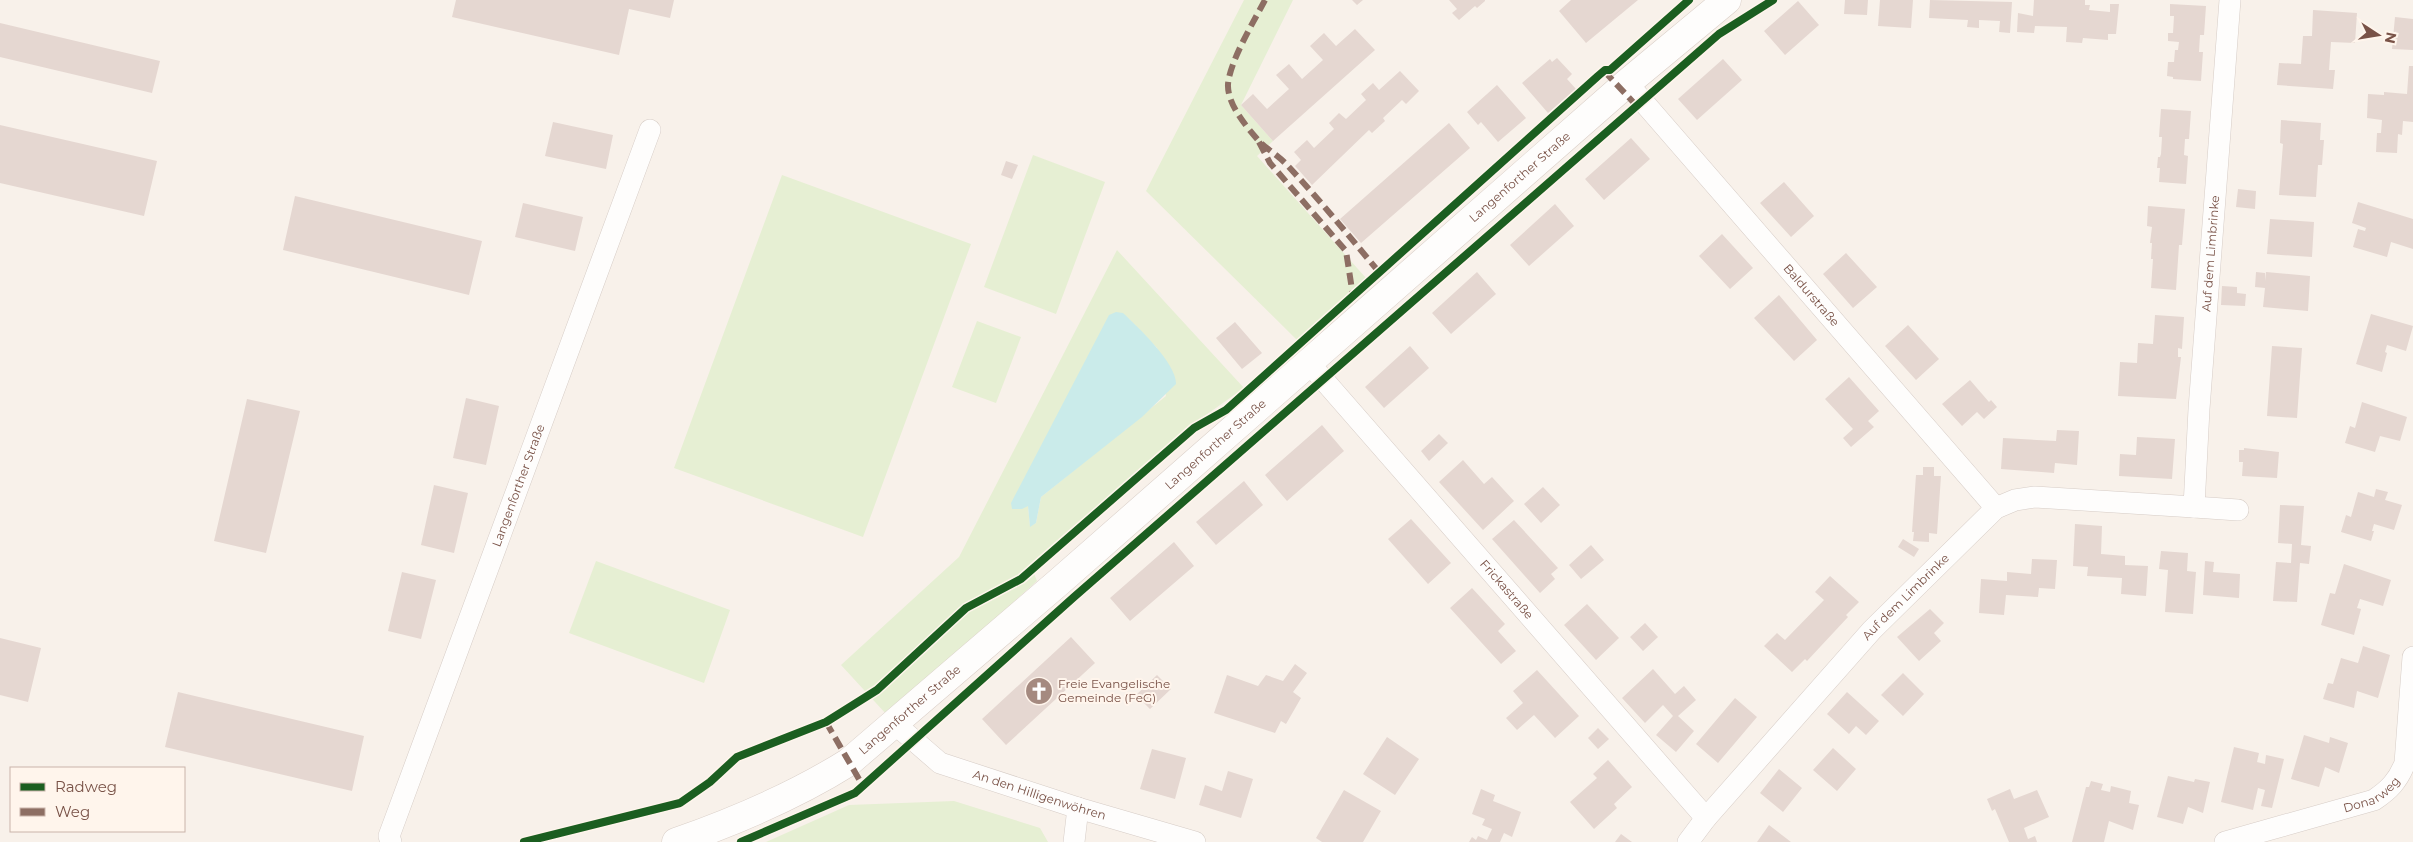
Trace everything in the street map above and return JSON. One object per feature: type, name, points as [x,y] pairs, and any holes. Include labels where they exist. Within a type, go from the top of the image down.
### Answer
[{"type":"main road","name":"Langenforther Straße","points":[[676,842],[725,825],[818,781],[849,762],[895,724],[1627,83],[1727,0]]},
{"type":"street","name":"Auf dem Limbrinke","points":[[2194,507],[2200,400],[2230,0]]},
{"type":"street","name":"Baldurstraße","points":[[1627,83],[1996,508]]},
{"type":"street","name":"Langenforther Straße","points":[[391,842],[389,836],[650,130]]},
{"type":"street","name":"Frickastraße","points":[[1308,362],[1706,818]]},
{"type":"street","name":"Auf dem Limbrinke","points":[[1688,842],[1706,818],[1872,630],[1996,508],[2015,500],[2035,496],[2238,510]]},
{"type":"street","name":"Donarweg","points":[[2225,842],[2374,800],[2388,791],[2399,778],[2405,763],[2413,657]]},
{"type":"street","name":"An den Hilligenwöhren","points":[[895,724],[940,763],[1078,808],[1195,842]]},
{"type":"street","points":[[1074,842],[1078,808]]},
{"type":"green space","points":[[1244,0],[1293,0],[1241,105],[1273,141],[1257,156],[1366,278],[1297,340],[1146,191]]},
{"type":"green space","points":[[1033,155],[1105,182],[1056,314],[984,287]]},
{"type":"green space","points":[[782,175],[971,244],[863,537],[674,468]]},
{"type":"green space","points":[[1117,250],[1244,388],[1196,422],[1031,566],[1037,581],[887,715],[841,665],[959,557]],"holes":[[[1129,319],[1157,348],[1166,396],[1041,497],[1036,523],[1030,526],[1028,506]]]},
{"type":"green space","points":[[977,321],[1021,337],[996,403],[952,387]]},
{"type":"green space","points":[[596,561],[730,610],[704,683],[569,633]]},
{"type":"green space","points":[[954,801],[1040,828],[1048,842],[766,842],[849,805]]},
{"type":"water","points":[[1116,312],[1123,313],[1156,346],[1170,366],[1175,376],[1176,384],[1142,417],[1041,497],[1036,523],[1030,527],[1028,506],[1022,509],[1012,509],[1011,503],[1109,315]]},
{"type":"building","points":[[456,0],[674,0],[670,18],[629,9],[619,55],[452,17]]},
{"type":"building","points":[[1352,0],[1363,0],[1357,5]]},
{"type":"building","points":[[1449,0],[1485,1],[1477,8],[1475,6],[1459,20],[1452,13],[1457,9]]},
{"type":"building","points":[[1571,0],[1638,0],[1586,43],[1559,11]]},
{"type":"building","points":[[1845,0],[1868,0],[1867,15],[1844,14]]},
{"type":"building","points":[[1880,0],[1913,0],[1911,28],[1878,26]]},
{"type":"building","points":[[1930,0],[2012,2],[2010,33],[1999,32],[2000,21],[1979,20],[1979,28],[1967,27],[1968,20],[1929,18]]},
{"type":"building","points":[[2034,0],[2085,0],[2085,5],[2090,5],[2089,10],[2110,12],[2110,4],[2119,4],[2116,34],[2108,34],[2108,40],[2083,38],[2082,43],[2066,42],[2067,27],[2035,26],[2034,33],[2017,32],[2018,13],[2033,16]]},
{"type":"building","points":[[1798,1],[1819,25],[1785,55],[1764,31]]},
{"type":"building","points":[[2170,4],[2206,6],[2204,35],[2200,35],[2199,52],[2203,52],[2201,81],[2173,79],[2173,77],[2167,76],[2168,62],[2174,62],[2175,50],[2178,50],[2179,42],[2168,41],[2168,33],[2173,33],[2174,16],[2170,16]]},
{"type":"building","points":[[2313,10],[2357,13],[2355,43],[2331,42],[2329,70],[2335,70],[2333,89],[2277,85],[2279,63],[2301,64],[2303,36],[2312,36]]},
{"type":"building","points":[[2395,17],[2413,19],[2413,50],[2392,49]]},
{"type":"building","points":[[0,23],[160,61],[152,93],[0,57]]},
{"type":"building","points":[[1355,29],[1375,50],[1273,141],[1241,105],[1253,94],[1267,109],[1289,89],[1276,75],[1289,64],[1302,79],[1323,60],[1310,46],[1324,33],[1336,46]]},
{"type":"building","points":[[1557,58],[1572,74],[1567,79],[1576,89],[1548,113],[1522,83],[1550,59],[1552,62]]},
{"type":"building","points":[[1723,59],[1742,80],[1697,120],[1678,99]]},
{"type":"building","points":[[2409,66],[2413,66],[2413,122],[2403,121],[2402,135],[2398,134],[2397,153],[2376,152],[2377,133],[2381,133],[2382,120],[2367,118],[2368,94],[2384,95],[2384,92],[2407,94]]},
{"type":"building","points":[[1400,71],[1419,91],[1406,104],[1402,100],[1383,118],[1385,121],[1372,133],[1369,130],[1312,185],[1295,166],[1301,160],[1294,152],[1307,140],[1314,148],[1334,129],[1329,123],[1339,113],[1346,119],[1366,100],[1361,94],[1373,83],[1379,90]]},
{"type":"building","points":[[1497,85],[1526,118],[1498,142],[1481,122],[1478,125],[1467,112]]},
{"type":"building","points":[[2161,109],[2191,111],[2189,139],[2185,139],[2184,155],[2188,156],[2186,184],[2159,182],[2160,168],[2157,168],[2158,157],[2161,154],[2162,137],[2159,137]]},
{"type":"building","points":[[2281,120],[2321,123],[2320,140],[2324,140],[2322,165],[2318,165],[2316,197],[2279,195],[2283,144],[2280,143]]},
{"type":"building","points":[[553,122],[613,135],[606,169],[545,156]]},
{"type":"building","points":[[1449,123],[1470,148],[1361,243],[1340,219]]},
{"type":"building","points":[[0,125],[157,161],[144,216],[0,183]]},
{"type":"building","points":[[1631,138],[1650,159],[1604,200],[1585,179]]},
{"type":"building","points":[[1006,161],[1018,165],[1012,179],[1001,175]]},
{"type":"building","points":[[1784,182],[1814,216],[1791,237],[1760,203]]},
{"type":"building","points":[[2238,189],[2256,191],[2255,209],[2236,207]]},
{"type":"building","points":[[295,196],[482,241],[469,295],[283,250]]},
{"type":"building","points":[[2358,202],[2413,219],[2413,249],[2391,242],[2387,257],[2353,247],[2358,229],[2365,231],[2366,228],[2352,223]]},
{"type":"building","points":[[523,203],[583,217],[575,251],[515,237]]},
{"type":"building","points":[[1555,204],[1574,226],[1529,266],[1510,245]]},
{"type":"building","points":[[2148,206],[2185,209],[2182,245],[2179,245],[2176,290],[2151,288],[2153,259],[2151,259],[2152,243],[2150,243],[2152,227],[2147,226]]},
{"type":"building","points":[[2270,219],[2314,222],[2312,257],[2267,254]]},
{"type":"building","points":[[1722,234],[1753,268],[1730,289],[1699,256]]},
{"type":"building","points":[[1846,253],[1877,287],[1853,308],[1823,274]]},
{"type":"building","points":[[1477,272],[1496,294],[1451,334],[1432,313]]},
{"type":"building","points":[[2256,272],[2265,273],[2265,281],[2266,272],[2310,276],[2308,311],[2263,307],[2265,288],[2255,287]]},
{"type":"building","points":[[2222,286],[2237,287],[2237,293],[2246,294],[2245,306],[2221,305]]},
{"type":"building","points":[[1779,295],[1817,340],[1794,361],[1754,318]]},
{"type":"building","points":[[2371,314],[2413,326],[2406,351],[2387,345],[2382,372],[2356,364]]},
{"type":"building","points":[[2155,315],[2184,317],[2182,349],[2178,348],[2178,357],[2181,357],[2176,399],[2118,396],[2120,362],[2137,363],[2138,343],[2153,344]]},
{"type":"building","points":[[1235,322],[1262,353],[1242,369],[1216,338]]},
{"type":"building","points":[[1908,325],[1939,359],[1916,380],[1885,346]]},
{"type":"building","points":[[1410,346],[1429,368],[1384,408],[1365,387]]},
{"type":"building","points":[[2272,346],[2302,348],[2297,418],[2267,416]]},
{"type":"building","points":[[1849,377],[1879,411],[1868,421],[1874,427],[1851,447],[1843,438],[1853,429],[1825,399]]},
{"type":"building","points":[[1970,380],[1989,402],[1991,400],[1997,407],[1984,419],[1977,412],[1962,426],[1942,404]]},
{"type":"building","points":[[466,398],[499,406],[486,465],[453,458]]},
{"type":"building","points":[[247,399],[300,411],[266,553],[214,541]]},
{"type":"building","points":[[2362,402],[2407,417],[2400,441],[2380,436],[2375,452],[2345,443],[2350,426],[2355,428]]},
{"type":"building","points":[[1322,425],[1344,451],[1287,501],[1265,475]]},
{"type":"building","points":[[2057,430],[2079,431],[2077,465],[2055,463],[2054,473],[2001,469],[2003,438],[2056,441]]},
{"type":"building","points":[[1439,434],[1448,443],[1429,461],[1421,451]]},
{"type":"building","points":[[2137,437],[2175,439],[2172,479],[2119,476],[2120,454],[2136,455]]},
{"type":"building","points":[[2244,448],[2279,452],[2277,478],[2242,476],[2243,462],[2239,462],[2239,450],[2244,450]]},
{"type":"building","points":[[1463,460],[1484,484],[1492,477],[1514,501],[1483,530],[1439,482]]},
{"type":"building","points":[[1923,467],[1934,467],[1934,476],[1941,476],[1937,534],[1929,533],[1929,542],[1913,541],[1914,532],[1912,532],[1916,475],[1923,475]]},
{"type":"building","points":[[1244,481],[1263,505],[1216,545],[1196,522]]},
{"type":"building","points":[[434,485],[468,493],[454,553],[421,545]]},
{"type":"building","points":[[1543,487],[1560,505],[1541,523],[1524,504]]},
{"type":"building","points":[[2376,489],[2388,492],[2385,500],[2402,505],[2394,530],[2374,524],[2371,541],[2341,532],[2346,515],[2351,517],[2358,492],[2374,497]]},
{"type":"building","points":[[2280,505],[2304,506],[2301,545],[2311,546],[2309,564],[2300,563],[2297,602],[2273,601],[2276,562],[2291,563],[2292,544],[2278,543]]},
{"type":"building","points":[[1411,519],[1451,563],[1428,584],[1388,539]]},
{"type":"building","points":[[1514,520],[1558,568],[1551,574],[1555,579],[1540,593],[1492,539]]},
{"type":"building","points":[[2075,524],[2102,526],[2101,554],[2125,556],[2125,565],[2148,566],[2146,596],[2121,594],[2122,578],[2087,576],[2088,567],[2073,566]]},
{"type":"building","points":[[1903,539],[1919,549],[1914,557],[1898,547]]},
{"type":"building","points":[[1174,542],[1194,566],[1130,621],[1110,598]]},
{"type":"building","points":[[1591,545],[1604,560],[1581,579],[1569,565]]},
{"type":"building","points":[[2161,551],[2188,553],[2187,571],[2196,572],[2193,614],[2165,612],[2168,570],[2159,569]]},
{"type":"building","points":[[2032,559],[2057,560],[2055,589],[2039,588],[2038,597],[2006,595],[2004,615],[1979,613],[1981,579],[2007,581],[2007,572],[2031,574]]},
{"type":"building","points":[[2205,561],[2214,562],[2213,572],[2240,574],[2239,598],[2203,595]]},
{"type":"building","points":[[2344,564],[2391,580],[2383,606],[2360,599],[2357,608],[2361,609],[2354,635],[2321,625],[2330,593],[2335,594]]},
{"type":"building","points":[[402,572],[436,580],[421,639],[388,631]]},
{"type":"building","points":[[1830,576],[1859,602],[1846,615],[1848,617],[1807,661],[1805,659],[1792,672],[1764,646],[1777,633],[1785,640],[1824,600],[1815,592]]},
{"type":"building","points":[[1472,588],[1505,624],[1498,631],[1516,651],[1501,664],[1450,608]]},
{"type":"building","points":[[1587,604],[1619,638],[1596,660],[1564,625]]},
{"type":"building","points":[[1930,609],[1944,623],[1934,633],[1941,641],[1919,661],[1897,637]]},
{"type":"building","points":[[1645,623],[1658,637],[1643,651],[1630,637]]},
{"type":"building","name":"Freie Evangelische Gemeinde (FeG)","points":[[1071,637],[1095,663],[1006,745],[982,719]]},
{"type":"building","points":[[0,638],[41,648],[28,702],[0,695]]},
{"type":"building","points":[[2363,646],[2390,655],[2378,698],[2357,691],[2354,708],[2323,699],[2328,683],[2333,684],[2341,658],[2358,663]]},
{"type":"building","points":[[1295,664],[1307,673],[1293,692],[1301,698],[1286,724],[1281,721],[1275,733],[1214,713],[1227,675],[1258,686],[1266,675],[1283,681]]},
{"type":"building","points":[[1653,669],[1675,694],[1684,686],[1696,700],[1678,716],[1694,731],[1676,752],[1656,735],[1673,716],[1663,705],[1645,723],[1622,698]]},
{"type":"building","points":[[1537,670],[1579,716],[1555,738],[1534,715],[1517,730],[1506,718],[1523,703],[1513,691]]},
{"type":"building","points":[[1903,673],[1924,694],[1903,716],[1881,695]]},
{"type":"building","points":[[1157,675],[1171,689],[1150,709],[1136,695]]},
{"type":"building","points":[[178,692],[364,736],[352,791],[165,747]]},
{"type":"building","points":[[1847,692],[1879,721],[1866,735],[1856,726],[1849,734],[1827,714]]},
{"type":"building","points":[[1735,698],[1757,717],[1718,763],[1696,744]]},
{"type":"building","points":[[1598,728],[1609,739],[1598,749],[1588,738]]},
{"type":"building","points":[[2304,735],[2329,743],[2330,737],[2348,743],[2339,773],[2325,767],[2319,787],[2291,779]]},
{"type":"building","points":[[1387,737],[1419,759],[1395,795],[1363,774]]},
{"type":"building","points":[[2234,747],[2259,753],[2257,762],[2265,764],[2266,755],[2284,759],[2272,808],[2261,806],[2265,790],[2258,788],[2253,810],[2221,802]]},
{"type":"building","points":[[1833,748],[1856,769],[1837,791],[1813,770]]},
{"type":"building","points":[[1152,749],[1186,758],[1175,799],[1140,789]]},
{"type":"building","points":[[1608,760],[1632,787],[1614,804],[1617,808],[1594,829],[1570,802],[1597,778],[1593,774]]},
{"type":"building","points":[[1779,769],[1802,788],[1783,812],[1760,793]]},
{"type":"building","points":[[1228,771],[1253,779],[1241,818],[1199,805],[1205,785],[1222,791]]},
{"type":"building","points":[[2168,776],[2194,782],[2195,779],[2210,782],[2203,813],[2188,807],[2183,824],[2157,817]]},
{"type":"building","points":[[2091,781],[2103,784],[2101,790],[2110,792],[2111,786],[2131,791],[2129,803],[2139,805],[2133,830],[2109,821],[2104,842],[2072,842],[2086,787],[2089,787]]},
{"type":"building","points":[[1481,789],[1495,795],[1493,801],[1521,812],[1512,837],[1504,833],[1500,842],[1469,842],[1472,837],[1476,840],[1478,836],[1487,840],[1492,829],[1482,825],[1485,819],[1472,814]]},
{"type":"building","points":[[2010,789],[2014,799],[2037,790],[2049,817],[2024,828],[2028,839],[2035,836],[2037,842],[2009,842],[1995,809],[1992,811],[1987,799]]},
{"type":"building","points":[[1344,790],[1381,811],[1363,842],[1322,842],[1316,838]]},
{"type":"building","points":[[1769,825],[1791,842],[1757,842]]},
{"type":"building","points":[[1621,834],[1632,842],[1615,842]]},
{"type":"marked path","points":[[1265,0],[1233,64],[1228,84],[1234,107],[1258,140],[1283,161],[1299,178],[1379,272]]},
{"type":"marked path","points":[[1604,71],[1636,105]]},
{"type":"marked path","points":[[1259,142],[1270,163],[1346,251],[1353,296]]},
{"type":"marked path","points":[[826,722],[863,786]]},
{"type":"cycle path","points":[[524,842],[680,803],[710,782],[737,757],[826,722],[877,690],[966,608],[1021,579],[1194,428],[1226,410],[1598,76],[1605,70],[1610,70],[1689,0]]},
{"type":"cycle path","points":[[741,842],[855,793],[1074,597],[1719,34],[1773,0]]},
{"type":"place","name":"Freie Evangelische Gemeinde (FeG)","points":[[1039,691]]}]
